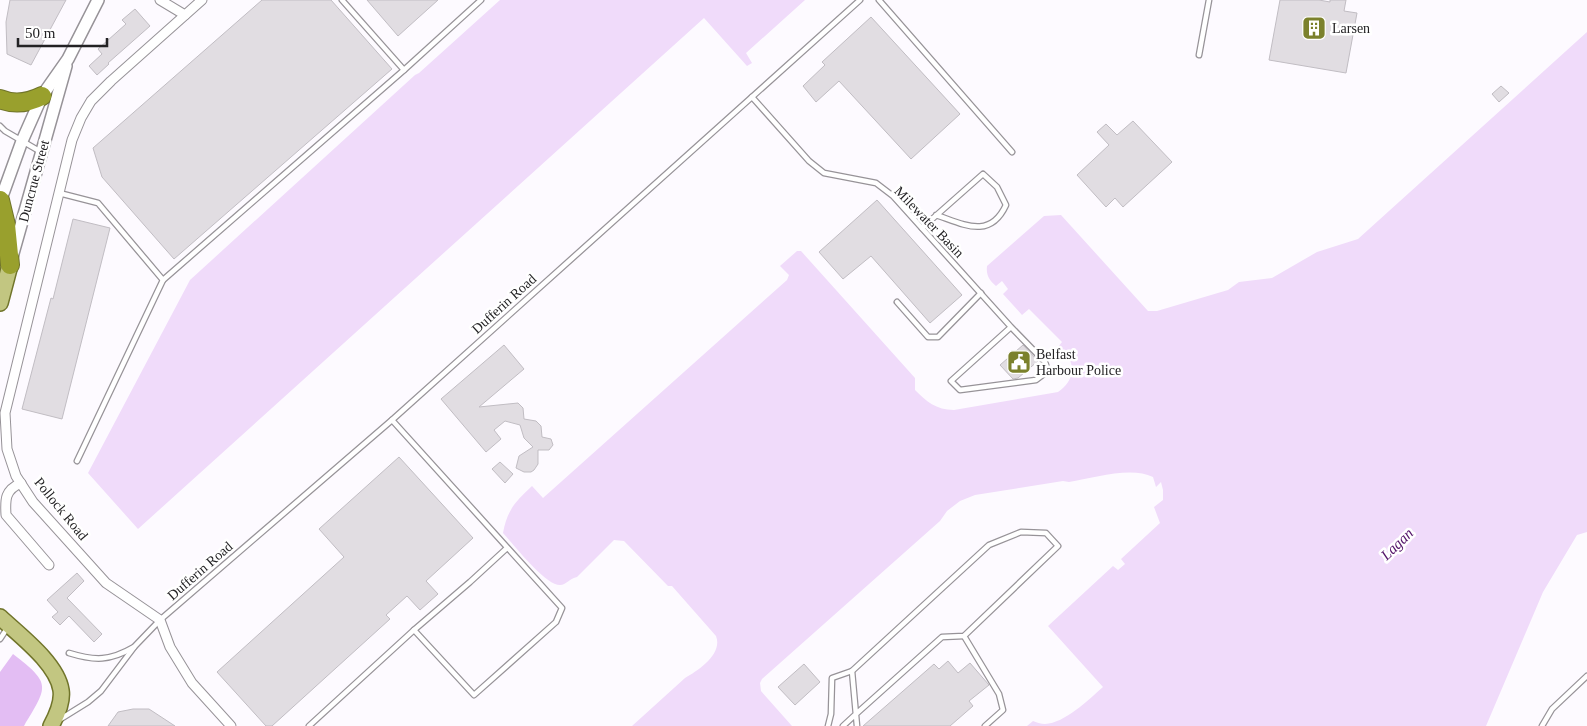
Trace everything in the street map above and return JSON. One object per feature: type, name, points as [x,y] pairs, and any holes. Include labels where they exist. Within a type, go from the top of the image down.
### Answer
[{"type":"highway","points":[[0,99],[15,104],[42,96]]},
{"type":"highway","points":[[0,201],[6,225],[10,265]]},
{"type":"main road","name":"Duncrue Street","points":[[0,303],[10,265]]},
{"type":"main road","points":[[5,621],[49,665],[58,679],[61,690],[60,702],[51,725]]},
{"type":"street","name":"Duncrue Street","points":[[0,201],[22,141],[42,96],[68,59],[98,0]]},
{"type":"street","points":[[160,0],[185,15]]},
{"type":"street","name":"Pollock Road","points":[[160,620],[106,583],[38,508],[16,476],[8,449],[5,413],[58,193],[72,140],[81,118],[91,102],[111,81],[202,0]]},
{"type":"street","name":"Duncrue Street","points":[[10,265],[68,59]]},
{"type":"street","points":[[21,483],[8,492],[5,504],[6,515],[50,565]]},
{"type":"street","points":[[160,620],[170,647],[192,683],[231,726]]},
{"type":"lane","points":[[342,0],[404,70]]},
{"type":"lane","points":[[76,460],[163,280],[404,70],[481,0]]},
{"type":"lane","name":"Dufferin Road","points":[[135,646],[160,620],[392,420],[860,0]]},
{"type":"lane","points":[[879,0],[1012,152]]},
{"type":"lane","points":[[1199,55],[1209,0]]},
{"type":"lane","name":"Milewater Basin","points":[[752,97],[809,161],[824,173],[876,183],[893,196],[1045,362],[1048,371],[1036,380],[960,390],[951,381],[1011,327]]},
{"type":"lane","points":[[0,126],[5,131],[41,152]]},
{"type":"lane","points":[[922,228],[936,215],[983,174],[997,187],[1006,205],[992,222],[982,227],[965,226],[936,215]]},
{"type":"lane","points":[[58,193],[98,203],[163,280]]},
{"type":"lane","points":[[897,302],[928,337],[938,336],[981,293]]},
{"type":"lane","points":[[392,420],[562,608],[556,622],[474,695],[414,630]]},
{"type":"lane","points":[[828,726],[831,714],[832,678],[852,671],[989,545],[1021,532],[1046,533],[1058,546],[964,636],[942,637],[843,726]]},
{"type":"lane","points":[[308,726],[507,548]]},
{"type":"lane","points":[[0,639],[5,621]]},
{"type":"lane","points":[[964,636],[999,694],[1003,710],[985,726]]},
{"type":"lane","points":[[69,653],[82,658],[110,658],[135,646]]},
{"type":"lane","points":[[51,725],[88,702],[101,691],[135,646]]},
{"type":"lane","points":[[852,671],[857,726]]},
{"type":"lane","points":[[1542,726],[1552,709],[1587,676]]},
{"type":"shaded area","points":[[13,654],[35,672],[40,679],[42,686],[41,694],[24,726],[0,726],[0,672]]},
{"type":"water","points":[[500,0],[805,0],[746,53],[752,63],[747,66],[704,18],[138,529],[88,473],[190,280]]},
{"type":"water","name":"Lagan","points":[[1587,32],[1587,532],[1577,535],[1543,592],[1486,726],[1027,726],[1033,721],[1045,724],[1060,720],[1076,710],[1103,687],[1048,626],[1113,566],[1118,570],[1125,564],[1121,559],[1160,523],[1154,507],[1163,500],[1161,482],[1156,487],[1153,477],[1144,474],[1123,473],[1069,482],[1063,481],[975,495],[960,501],[947,511],[940,521],[762,679],[760,683],[761,691],[792,726],[632,726],[685,678],[697,671],[708,661],[716,649],[716,636],[672,586],[668,586],[624,541],[614,540],[577,577],[560,585],[546,579],[538,572],[503,533],[507,518],[521,496],[532,486],[543,498],[787,280],[789,275],[780,266],[797,251],[801,251],[915,378],[915,390],[932,404],[948,410],[954,410],[1058,392],[1067,383],[1072,372],[1070,361],[1058,347],[1062,342],[1029,309],[1022,315],[1003,294],[1008,289],[1002,281],[996,286],[987,272],[987,266],[1044,216],[1061,215],[1148,311],[1157,311],[1228,290],[1239,282],[1272,278],[1317,252],[1358,239]]},
{"type":"building","points":[[10,0],[66,0],[31,65],[7,54],[6,22]]},
{"type":"building","points":[[262,0],[331,0],[392,69],[174,259],[102,177],[93,148]]},
{"type":"building","points":[[367,0],[438,0],[398,36]]},
{"type":"building","name":"Larsen","points":[[1280,0],[1319,0],[1330,2],[1330,0],[1346,0],[1344,11],[1357,13],[1346,73],[1269,60]]},
{"type":"building","points":[[135,9],[150,26],[97,75],[89,66],[102,54],[98,49],[126,24],[122,20]]},
{"type":"building","points":[[871,17],[960,114],[911,159],[839,81],[816,102],[803,86],[825,65],[822,62]]},
{"type":"building","points":[[1501,86],[1509,93],[1499,102],[1492,94]]},
{"type":"building","points":[[1133,121],[1172,162],[1123,207],[1115,198],[1106,207],[1077,175],[1109,145],[1097,132],[1106,124],[1117,135]]},
{"type":"building","points":[[877,200],[962,295],[930,323],[871,256],[843,279],[819,252]]},
{"type":"building","points":[[73,219],[110,228],[62,419],[22,409]]},
{"type":"building","points":[[504,345],[524,369],[479,407],[518,403],[523,408],[524,419],[536,421],[541,426],[542,437],[551,439],[553,445],[549,450],[538,450],[538,464],[531,472],[524,472],[516,468],[519,456],[533,447],[524,438],[520,425],[505,421],[494,430],[501,439],[486,452],[441,399]]},
{"type":"building","name":"Belfast Harbour Police","points":[[1023,345],[1038,361],[1018,378],[1013,379],[1000,365]]},
{"type":"building","points":[[399,457],[473,538],[426,581],[438,594],[420,610],[407,596],[386,615],[390,619],[272,726],[266,726],[217,672],[344,557],[319,529]]},
{"type":"building","points":[[500,462],[513,474],[505,483],[492,469]]},
{"type":"building","points":[[77,573],[84,581],[67,598],[102,634],[94,642],[69,616],[60,625],[52,617],[58,612],[47,600]]},
{"type":"building","points":[[948,661],[958,673],[970,663],[989,685],[969,701],[973,706],[950,726],[863,726],[934,664],[939,669]]},
{"type":"building","points":[[804,664],[820,682],[795,705],[778,687]]},
{"type":"building","points":[[133,709],[149,709],[175,726],[108,726],[118,712]]},
{"type":"place","name":"Larsen","points":[[1314,28]]},
{"type":"place","name":"Belfast Harbour Police","points":[[1019,362]]}]
